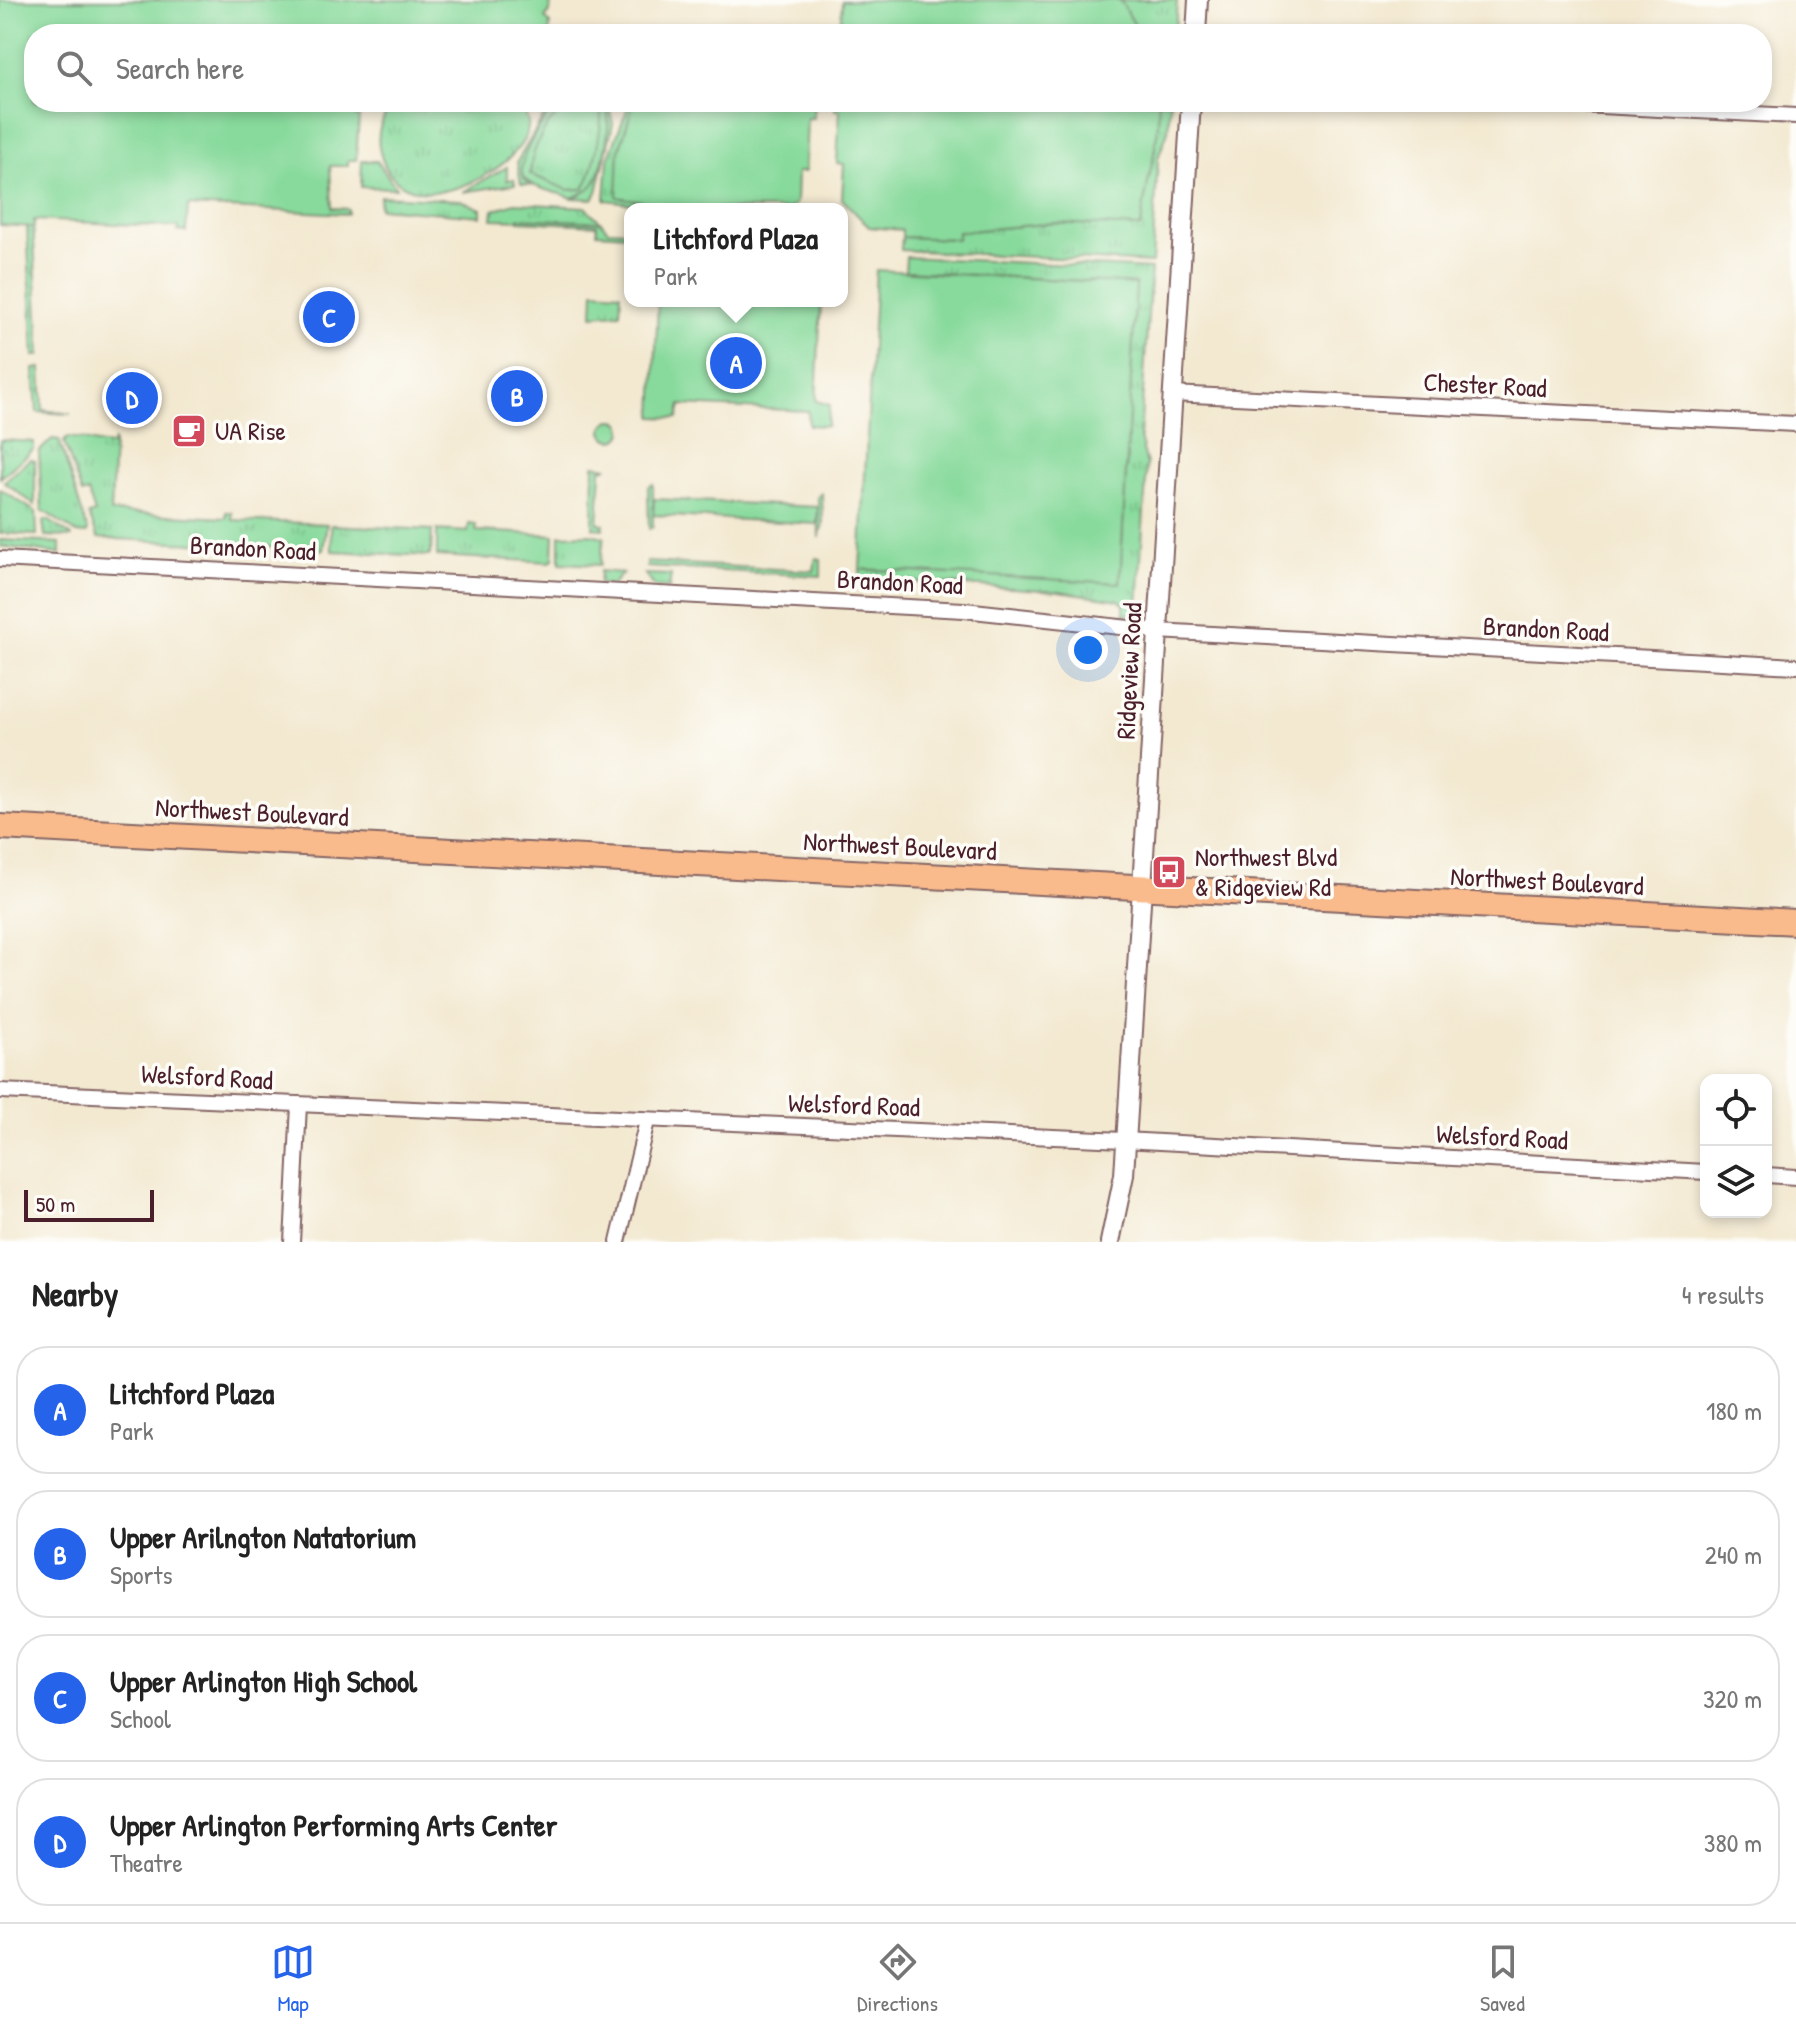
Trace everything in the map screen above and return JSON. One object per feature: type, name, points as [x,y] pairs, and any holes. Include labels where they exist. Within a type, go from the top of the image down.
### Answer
[{"type":"main road","name":"Northwest Boulevard","points":[[0,827],[1796,922]]},
{"type":"street","points":[[1197,24],[1198,0]]},
{"type":"street","name":"Ridgeview Road","points":[[1110,1242],[1124,1175],[1190,112]]},
{"type":"street","points":[[1718,112],[1796,116]]},
{"type":"street","name":"Chester Road","points":[[1172,394],[1796,424]]},
{"type":"street","name":"Brandon Road","points":[[0,559],[964,610],[1157,631],[1796,666]]},
{"type":"street","name":"Welsford Road","points":[[0,1091],[1124,1140],[1700,1172]]},
{"type":"street","points":[[292,1242],[299,1105]]},
{"type":"street","points":[[618,1242],[647,1121]]},
{"type":"street","points":[[1772,1175],[1796,1177]]},
{"type":"green space","points":[[0,0],[551,0],[550,12],[545,18],[550,24],[24,24],[24,112],[355,112],[355,116],[359,117],[356,160],[348,160],[348,166],[330,166],[332,208],[348,209],[348,214],[188,206],[186,232],[178,231],[178,227],[34,220],[34,227],[0,225]]},
{"type":"green space","points":[[1120,0],[1177,0],[1176,24],[1134,24]]},
{"type":"green space","points":[[1120,0],[1134,24],[841,24],[842,1]]},
{"type":"green space","points":[[794,22],[794,24],[748,24]]},
{"type":"green space","points":[[522,112],[528,125],[521,145],[502,164],[476,180],[447,190],[418,191],[395,179],[380,152],[378,138],[387,113]]},
{"type":"green space","points":[[546,112],[550,112],[539,127],[528,157],[524,179],[534,185],[521,184],[517,162]]},
{"type":"green space","points":[[552,112],[560,112],[538,141],[530,174],[568,190],[583,189],[593,164],[601,112],[607,112],[608,130],[597,177],[590,189],[572,198],[534,186],[522,172],[527,151]]},
{"type":"green space","points":[[600,112],[595,162],[583,189],[568,190],[532,177],[530,166],[536,144],[559,114]]},
{"type":"green space","points":[[607,112],[610,112],[613,124],[597,192],[593,199],[572,198],[591,186],[597,176],[608,119]]},
{"type":"green space","points":[[626,112],[631,112],[619,151],[618,197],[656,203],[605,200],[608,159]]},
{"type":"green space","points":[[631,112],[813,112],[813,118],[807,118],[805,172],[797,172],[796,203],[656,203],[617,197],[619,151]]},
{"type":"green space","points":[[840,112],[1158,112],[1155,150],[1141,227],[1054,223],[958,232],[957,239],[902,237],[902,230],[869,227],[842,199],[844,164],[837,163]]},
{"type":"green space","points":[[1158,112],[1169,112],[1168,131],[1158,158],[1152,263],[901,250],[902,237],[957,239],[957,232],[1054,223],[1141,227]]},
{"type":"green space","points":[[362,161],[377,161],[396,188],[361,187]]},
{"type":"green space","points":[[507,167],[507,180],[514,179],[515,184],[463,192]]},
{"type":"green space","points":[[380,196],[460,200],[481,209],[481,216],[379,208]]},
{"type":"green space","points":[[515,203],[585,207],[601,222],[492,219],[493,210]]},
{"type":"green space","points":[[519,218],[601,222],[608,230],[624,231],[624,235],[597,233],[597,225],[519,221]]},
{"type":"green space","points":[[33,222],[40,355],[34,356],[27,227]]},
{"type":"green space","points":[[906,257],[1151,269],[1140,438],[1147,464],[1138,605],[1132,613],[1124,615],[1124,604],[1119,600],[1059,591],[863,579],[860,575],[860,569],[1120,582],[1136,284],[905,271]]},
{"type":"green space","points":[[876,270],[1136,284],[1120,583],[860,569]]},
{"type":"green space","points":[[594,291],[621,293],[620,313],[593,315]]},
{"type":"green space","points":[[658,307],[821,307],[816,401],[830,405],[827,426],[809,425],[808,411],[681,405],[678,418],[653,417]]},
{"type":"green space","points":[[41,368],[43,410],[71,414],[37,412],[34,369]]},
{"type":"green space","points":[[613,420],[620,423],[623,430],[620,437],[613,440],[606,437],[603,430],[606,423]]},
{"type":"green space","points":[[68,437],[112,445],[114,440],[111,512],[226,518],[226,512],[232,512],[232,520],[327,524],[323,550],[98,538],[89,515],[95,513],[88,492],[82,494],[64,442]]},
{"type":"green space","points":[[52,439],[59,440],[88,531],[86,534],[77,533],[42,510],[39,452]]},
{"type":"green space","points":[[0,440],[34,442],[34,449],[0,478]]},
{"type":"green space","points":[[30,459],[35,461],[35,505],[4,482]]},
{"type":"green space","points":[[594,465],[608,467],[601,469],[598,523],[604,524],[603,529],[593,528]]},
{"type":"green space","points":[[653,484],[653,527],[649,529],[648,487]]},
{"type":"green space","points":[[0,489],[36,512],[37,535],[0,533]]},
{"type":"green space","points":[[822,493],[823,524],[819,538],[818,496]]},
{"type":"green space","points":[[654,499],[818,507],[817,524],[653,515]]},
{"type":"green space","points":[[48,520],[72,537],[45,536],[43,521]]},
{"type":"green space","points":[[469,524],[476,525],[476,531],[554,535],[553,559],[550,562],[437,556],[437,530],[468,532]]},
{"type":"green space","points":[[331,525],[432,530],[431,553],[429,556],[332,551]]},
{"type":"green space","points":[[560,535],[604,537],[600,565],[560,563]]},
{"type":"green space","points":[[0,540],[60,543],[60,554],[0,546]]},
{"type":"green space","points":[[816,558],[821,559],[821,576],[647,567],[647,562],[814,571]]},
{"type":"green space","points":[[600,571],[623,573],[612,585],[599,584]]},
{"type":"green space","points":[[645,574],[671,575],[669,588],[655,587]]},
{"type":"place","name":"Upper Arlington High School","points":[[329,317]]},
{"type":"place","name":"Litchford Plaza","points":[[736,363]]},
{"type":"place","name":"Upper Arilngton Natatorium","points":[[517,396]]},
{"type":"place","name":"Upper Arlington Performing Arts Center","points":[[132,398]]},
{"type":"place","name":"UA Rise","points":[[189,431]]},
{"type":"place","name":"Northwest Blvd & Ridgeview Rd","points":[[1169,872]]}]
